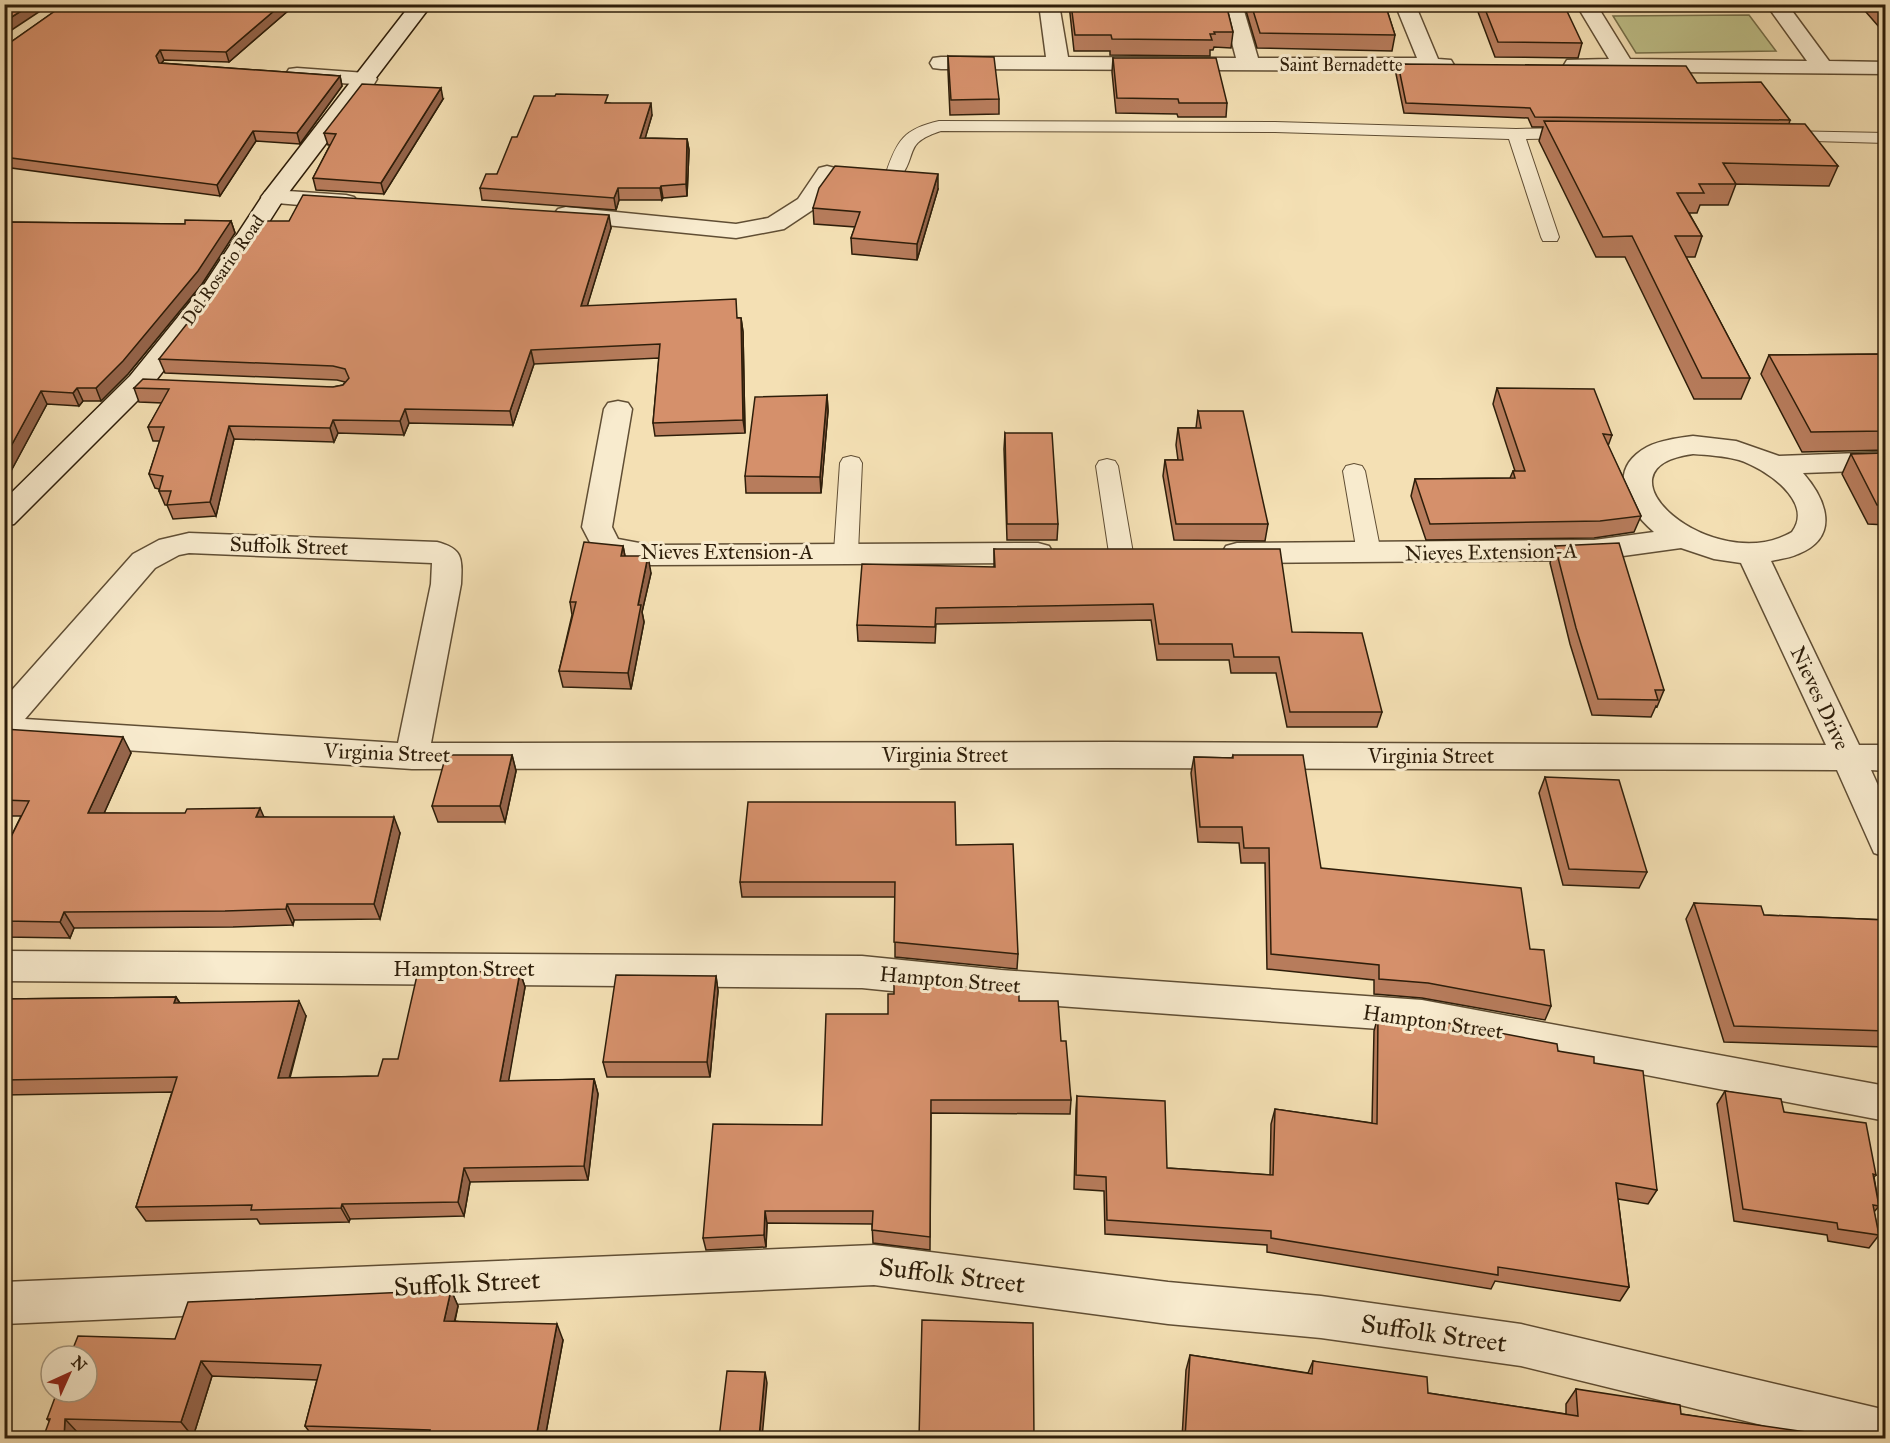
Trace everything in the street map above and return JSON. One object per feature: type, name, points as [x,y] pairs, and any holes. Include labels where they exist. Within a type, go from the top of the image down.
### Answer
[{"type":"street","name":"Del Rosario Road","points":[[4,517],[140,382],[214,289],[273,197],[422,4]]},
{"type":"street","points":[[1049,4],[1058,64]]},
{"type":"street","points":[[1232,4],[1249,65]]},
{"type":"street","points":[[1405,4],[1430,65]]},
{"type":"street","points":[[1586,4],[1623,65]]},
{"type":"street","points":[[1776,4],[1823,68]]},
{"type":"street","name":"Saint Bernadette","points":[[941,63],[1464,65]]},
{"type":"street","points":[[1555,65],[1886,68]]},
{"type":"street","points":[[272,72],[366,79]]},
{"type":"street","points":[[545,213],[736,231],[775,224],[806,204],[827,173]]},
{"type":"street","points":[[273,197],[368,203]]},
{"type":"street","points":[[140,382],[175,384]]},
{"type":"street","name":"Nieves Extension-A","points":[[618,410],[597,527],[607,548],[650,555],[846,552],[1061,553]]},
{"type":"street","points":[[1702,445],[1720,446],[1749,453],[1774,465],[1794,479],[1808,496],[1814,513],[1810,529],[1798,542],[1778,550],[1752,554],[1729,552],[1684,538],[1660,523],[1644,506],[1637,488],[1639,471],[1650,458],[1668,449],[1702,445]]},
{"type":"street","points":[[1774,465],[1886,461]]},
{"type":"street","name":"Nieves Extension-A","points":[[1215,553],[1594,550],[1684,538]]},
{"type":"street","name":"Suffolk Street","points":[[4,721],[144,561],[170,548],[189,543],[437,552],[447,559],[446,584],[412,756]]},
{"type":"street","name":"Nieves Drive","points":[[1752,554],[1886,843]]},
{"type":"street","name":"Virginia Street","points":[[4,730],[412,756],[1135,755],[1886,758]]},
{"type":"street","name":"Hampton Street","points":[[4,966],[862,972],[1001,986],[1422,1016],[1886,1104]]},
{"type":"street","name":"Suffolk Street","points":[[4,1303],[874,1264],[1168,1303],[1321,1317],[1521,1345],[1886,1433]]},
{"type":"lane","points":[[895,173],[905,143],[914,134],[939,126],[1275,128],[1591,134]]},
{"type":"lane","points":[[1516,134],[1550,237]]},
{"type":"lane","points":[[1765,136],[1886,138]]},
{"type":"lane","points":[[846,552],[850,463]]},
{"type":"lane","points":[[1107,466],[1121,553]]},
{"type":"lane","points":[[1354,471],[1369,553]]},
{"type":"green space","points":[[1749,15],[1776,51],[1636,53],[1613,16]]},
{"type":"building","points":[[4,4],[32,4],[4,22]]},
{"type":"building","points":[[65,4],[282,4],[226,52],[160,50],[156,56],[159,63],[340,76],[297,133],[253,131],[217,185],[4,157],[4,45]]},
{"type":"building","points":[[1071,4],[1226,4],[1233,32],[1214,32],[1215,34],[1210,34],[1212,40],[1112,39],[1111,35],[1075,35]]},
{"type":"building","points":[[1251,4],[1385,4],[1395,35],[1260,33]]},
{"type":"building","points":[[1483,4],[1537,4],[1537,6],[1565,7],[1582,43],[1498,42]]},
{"type":"building","points":[[1876,4],[1886,4],[1886,15]]},
{"type":"building","points":[[948,56],[994,57],[999,99],[951,100]]},
{"type":"building","points":[[1113,58],[1216,58],[1227,103],[1179,103],[1178,99],[1117,98]]},
{"type":"building","points":[[1398,64],[1686,66],[1697,83],[1761,82],[1790,120],[1535,117],[1530,108],[1406,103]]},
{"type":"building","points":[[362,84],[441,88],[381,183],[313,178],[336,134],[324,133]]},
{"type":"building","points":[[556,94],[608,95],[605,103],[651,103],[640,138],[687,139],[686,184],[661,186],[660,188],[618,188],[614,198],[480,188],[486,174],[497,174],[512,137],[517,137],[534,96],[555,96]]},
{"type":"building","points":[[1544,121],[1805,124],[1838,166],[1723,163],[1736,184],[1699,184],[1704,193],[1677,193],[1702,236],[1675,236],[1750,378],[1702,378],[1632,236],[1603,237]]},
{"type":"building","points":[[835,166],[938,174],[917,244],[851,238],[860,212],[813,208],[819,188]]},
{"type":"building","points":[[303,195],[609,215],[581,306],[736,299],[737,318],[741,318],[743,420],[653,423],[660,344],[531,350],[510,411],[405,409],[400,421],[333,420],[330,428],[229,426],[210,502],[167,505],[171,491],[159,491],[163,476],[149,474],[164,427],[148,427],[169,389],[134,388],[143,379],[333,387],[343,385],[349,378],[345,369],[333,366],[159,359],[220,282],[260,221],[289,221]]},
{"type":"building","points":[[185,220],[231,221],[198,271],[123,361],[96,388],[77,388],[73,393],[41,391],[4,459],[4,222],[185,224]]},
{"type":"building","points":[[1886,354],[1886,431],[1811,432],[1769,355]]},
{"type":"building","points":[[1497,388],[1594,389],[1612,435],[1603,434],[1641,516],[1600,521],[1430,524],[1415,479],[1515,478],[1513,471],[1525,471]]},
{"type":"building","points":[[827,395],[820,477],[745,476],[755,397]]},
{"type":"building","points":[[1198,411],[1243,411],[1268,524],[1176,524],[1165,460],[1183,460],[1178,428],[1201,428]]},
{"type":"building","points":[[1005,433],[1052,433],[1058,524],[1007,524]]},
{"type":"building","points":[[1886,453],[1886,505],[1877,505],[1851,454]]},
{"type":"building","points":[[584,542],[623,546],[621,556],[648,556],[628,673],[559,671],[576,602],[570,602]]},
{"type":"building","points":[[1619,543],[1664,690],[1655,690],[1658,700],[1598,699],[1576,628],[1555,546]]},
{"type":"building","points":[[994,549],[1280,549],[1292,632],[1362,633],[1382,712],[1290,712],[1279,657],[1234,657],[1232,644],[1159,644],[1153,604],[936,608],[935,627],[857,625],[862,564],[995,567]]},
{"type":"building","points":[[4,729],[123,737],[88,813],[185,813],[187,809],[260,808],[256,817],[394,817],[374,904],[287,904],[286,909],[225,911],[64,912],[60,922],[4,921],[4,851],[29,801],[4,800]]},
{"type":"building","points":[[446,755],[512,755],[500,806],[432,806]]},
{"type":"building","points":[[1233,755],[1303,755],[1321,868],[1521,888],[1530,949],[1544,950],[1551,1006],[1428,983],[1379,979],[1379,965],[1271,954],[1269,848],[1244,848],[1242,827],[1200,827],[1194,757],[1233,758]]},
{"type":"building","points":[[1545,777],[1619,780],[1647,872],[1569,869]]},
{"type":"building","points":[[748,802],[955,802],[956,845],[1013,844],[1018,954],[894,942],[895,882],[740,882]]},
{"type":"building","points":[[1694,903],[1761,906],[1764,915],[1886,920],[1886,1031],[1734,1026]]},
{"type":"building","points":[[418,971],[520,972],[500,1081],[594,1079],[584,1166],[464,1168],[458,1202],[342,1204],[341,1208],[251,1210],[252,1205],[136,1207],[177,1077],[4,1080],[4,999],[176,997],[174,1003],[299,1001],[278,1078],[378,1076],[383,1059],[398,1059]]},
{"type":"building","points":[[616,975],[716,976],[707,1062],[603,1062]]},
{"type":"building","points":[[894,980],[1019,992],[1019,1001],[1058,1001],[1061,1041],[1066,1041],[1071,1100],[931,1100],[930,1237],[872,1230],[873,1211],[765,1211],[764,1235],[703,1238],[713,1124],[822,1125],[826,1014],[888,1014],[888,994],[894,994]]},
{"type":"building","points":[[1378,1016],[1427,1019],[1557,1044],[1558,1051],[1594,1057],[1594,1063],[1643,1071],[1657,1190],[1616,1183],[1629,1287],[1498,1267],[1498,1275],[1271,1238],[1271,1231],[1107,1220],[1106,1177],[1076,1175],[1077,1096],[1165,1101],[1167,1168],[1273,1175],[1275,1109],[1377,1124]]},
{"type":"building","points":[[1725,1091],[1781,1099],[1784,1112],[1866,1123],[1876,1175],[1873,1174],[1879,1206],[1873,1205],[1879,1235],[1838,1229],[1837,1223],[1743,1209]]},
{"type":"building","points":[[451,1290],[444,1321],[557,1324],[536,1438],[428,1438],[430,1430],[305,1426],[321,1365],[201,1361],[181,1422],[65,1419],[64,1438],[43,1438],[53,1404],[99,1404],[99,1344],[75,1344],[78,1336],[175,1339],[188,1302]]},
{"type":"building","points":[[922,1320],[1033,1323],[1034,1438],[919,1438]]},
{"type":"building","points":[[1190,1355],[1312,1374],[1313,1361],[1427,1377],[1428,1393],[1578,1416],[1576,1389],[1680,1405],[1681,1414],[1834,1436],[1835,1438],[1185,1438]]},
{"type":"building","points":[[727,1371],[765,1372],[759,1438],[719,1438]]}]
